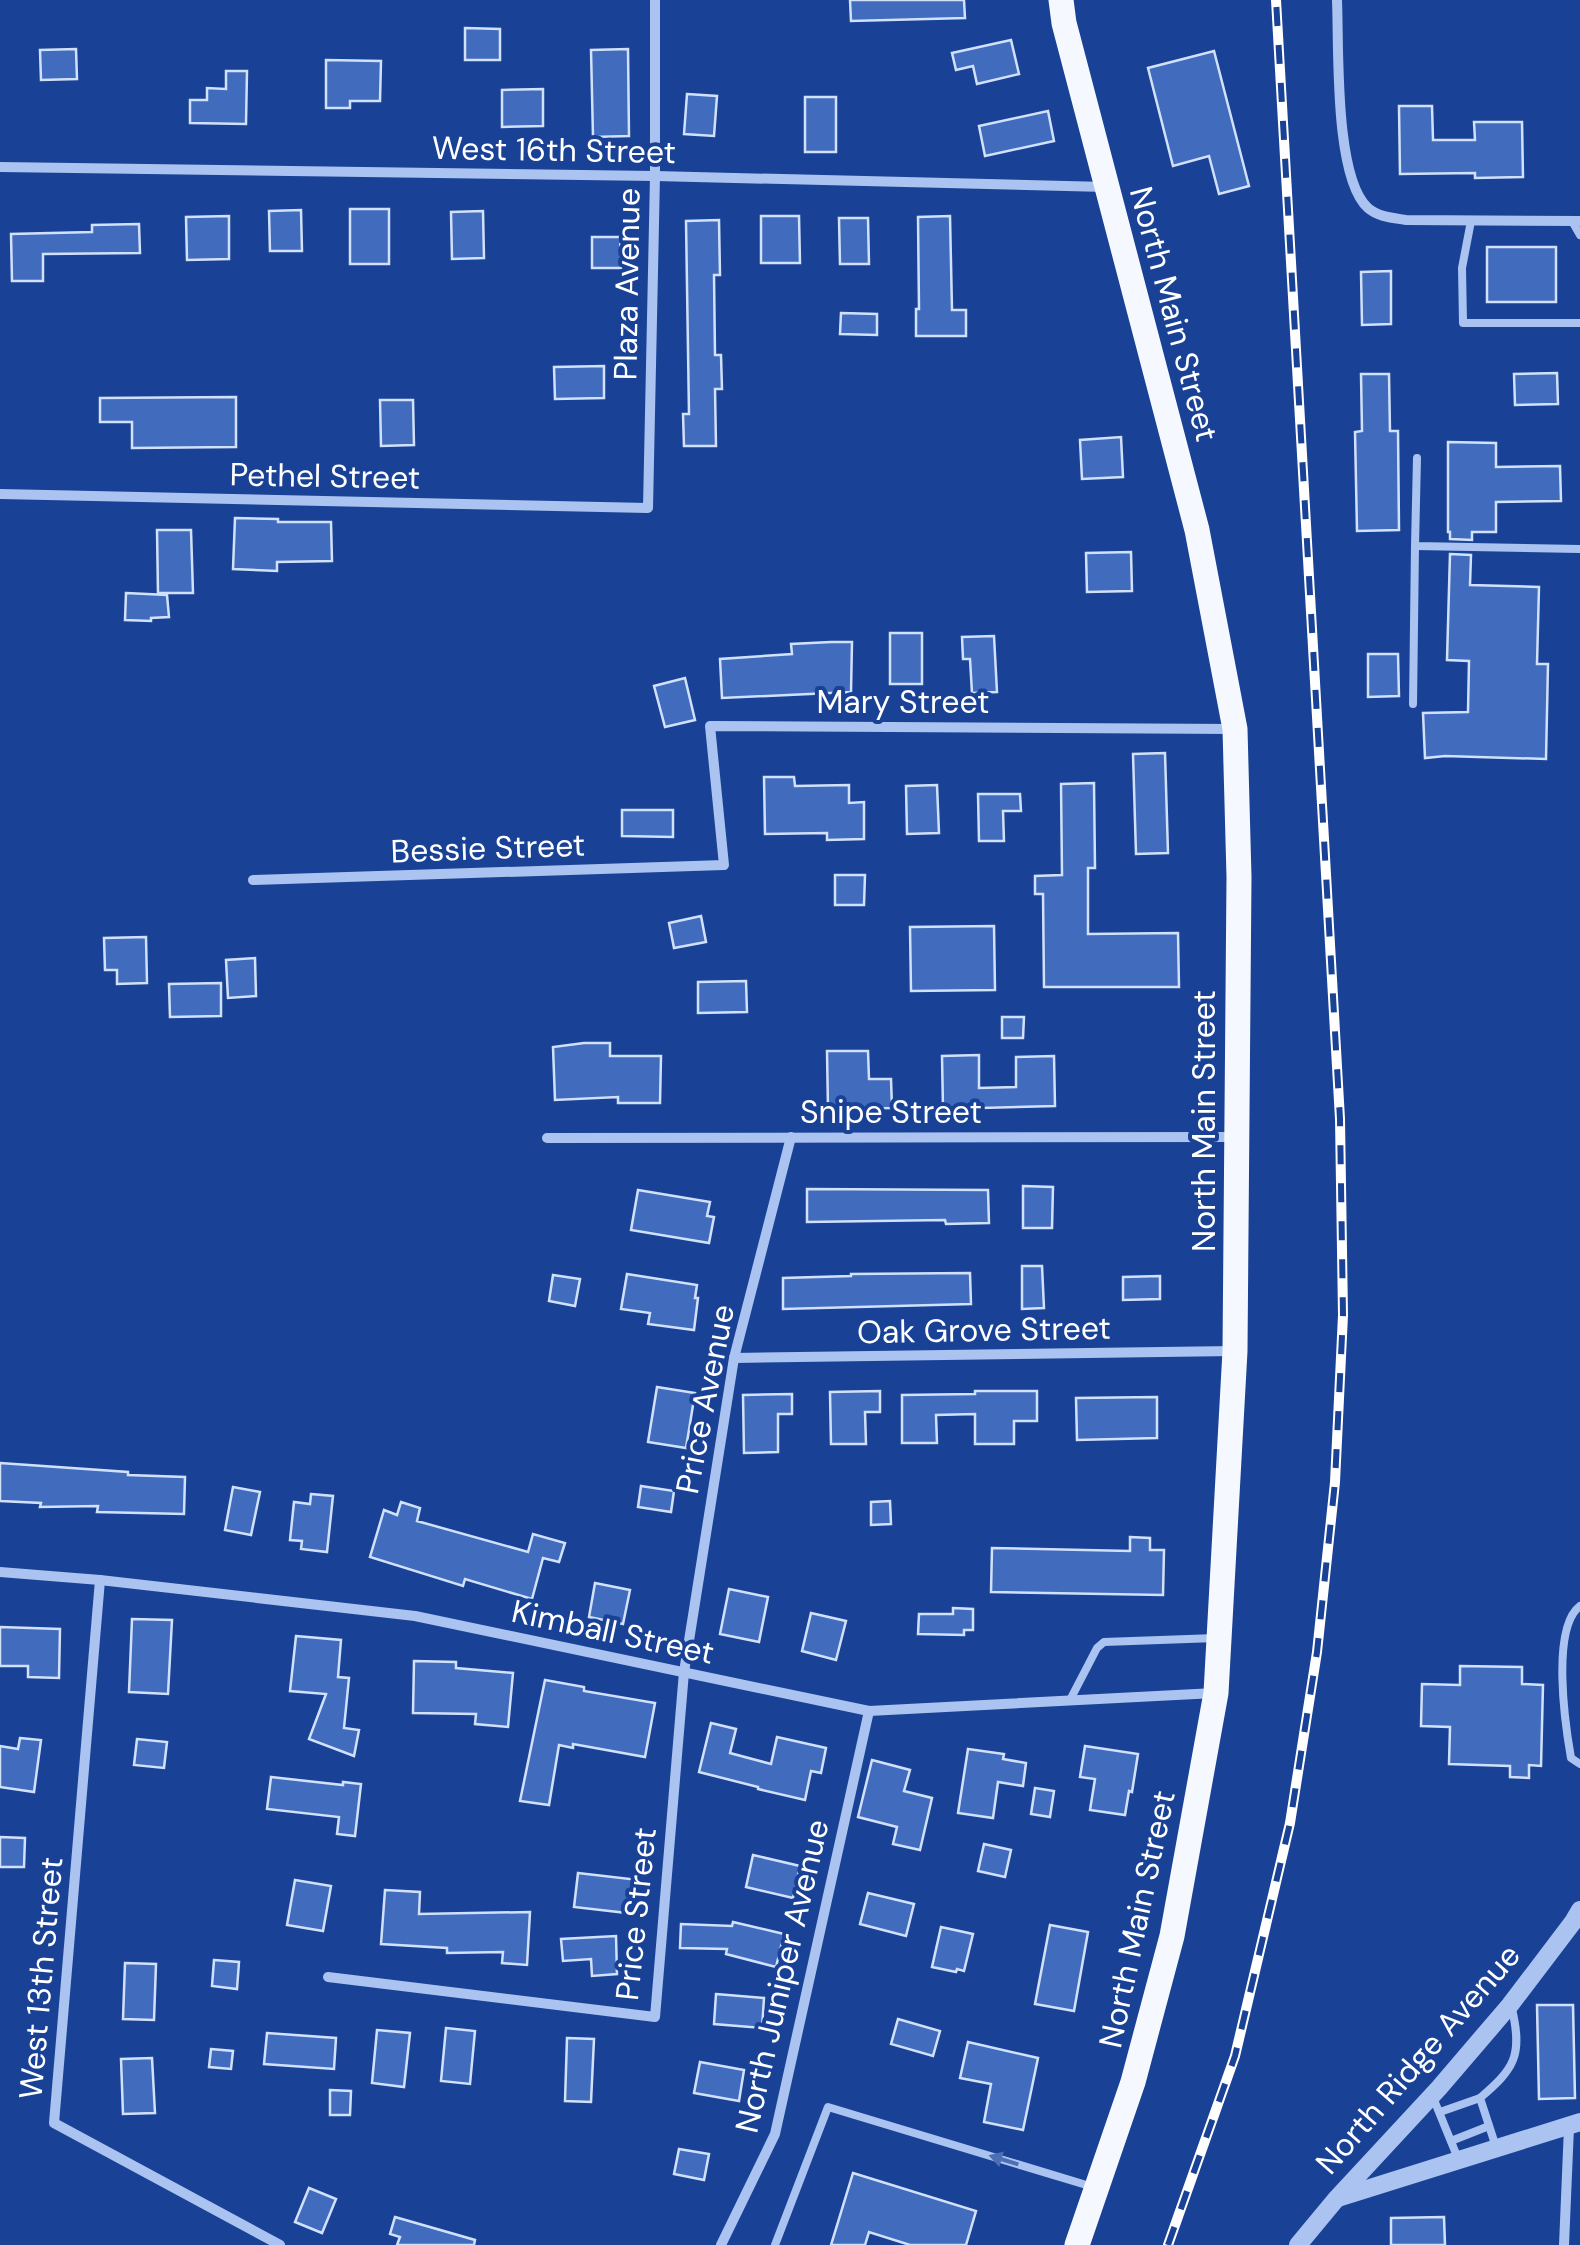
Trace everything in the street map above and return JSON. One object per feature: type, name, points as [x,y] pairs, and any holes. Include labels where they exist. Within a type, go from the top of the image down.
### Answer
[{"type":"main road","name":"North Main Street","points":[[1061,0],[1197,530],[1234,729],[1239,877],[1235,1351],[1216,1693],[1172,1936],[1133,2082],[1077,2245]]},
{"type":"street","name":"Plaza Avenue","points":[[648,508],[655,0]]},
{"type":"street","points":[[1337,0],[1343,148],[1354,189],[1369,210],[1406,220],[1576,221]]},
{"type":"street","name":"West 16th Street","points":[[0,167],[1107,187]]},
{"type":"street","name":"Pethel Street","points":[[0,494],[648,508]]},
{"type":"street","name":"Mary Street","points":[[724,865],[710,726],[1234,729]]},
{"type":"street","name":"Bessie Street","points":[[253,880],[724,865]]},
{"type":"street","name":"Snipe Street","points":[[547,1138],[1236,1137]]},
{"type":"street","name":"Price Avenue","points":[[684,1672],[734,1358],[791,1138]]},
{"type":"street","name":"Oak Grove Street","points":[[734,1358],[1235,1351]]},
{"type":"street","name":"Kimball Street","points":[[0,1572],[415,1616],[869,1711],[1216,1693]]},
{"type":"street","name":"West 13th Street","points":[[100,1580],[54,2124],[280,2245]]},
{"type":"street","name":"Price Street","points":[[328,1977],[656,2017],[684,1672]]},
{"type":"street","name":"North Juniper Avenue","points":[[721,2245],[775,2134],[869,1711]]},
{"type":"street","name":"North Ridge Avenue","points":[[1298,2245],[1337,2198],[1436,2104],[1580,1910]]},
{"type":"street","points":[[1337,2198],[1574,2125],[1564,2245]]},
{"type":"lane","points":[[1471,221],[1462,268],[1463,323],[1580,323]]},
{"type":"lane","points":[[1576,221],[1580,234]]},
{"type":"lane","points":[[1413,704],[1416,458]]},
{"type":"lane","points":[[1415,546],[1580,550]]},
{"type":"lane","points":[[1580,1606],[1571,1613],[1562,1646],[1566,1732],[1571,1758],[1580,1764]]},
{"type":"lane","points":[[1070,1700],[1096,1648],[1104,1642],[1219,1638]]},
{"type":"lane","points":[[1459,2160],[1436,2104],[1480,2098],[1513,2065],[1516,2028],[1510,2005]]},
{"type":"lane","points":[[1480,2098],[1497,2149]]},
{"type":"lane","points":[[775,2245],[828,2106],[1097,2188]]},
{"type":"lane","points":[[1452,2141],[1489,2126]]},
{"type":"building","points":[[850,0],[964,0],[965,18],[851,21]]},
{"type":"building","points":[[465,28],[500,29],[500,60],[465,60]]},
{"type":"building","points":[[1011,40],[1019,74],[977,84],[973,66],[956,70],[952,53]]},
{"type":"building","points":[[76,49],[77,79],[41,80],[40,50]]},
{"type":"building","points":[[628,49],[629,136],[593,137],[591,50]]},
{"type":"building","points":[[1214,51],[1249,186],[1219,194],[1209,156],[1173,166],[1148,68]]},
{"type":"building","points":[[326,60],[381,61],[380,101],[350,101],[350,108],[326,108]]},
{"type":"building","points":[[226,71],[247,71],[246,124],[190,123],[190,100],[207,100],[207,88],[226,89]]},
{"type":"building","points":[[543,89],[543,126],[502,127],[502,90]]},
{"type":"building","points":[[687,94],[717,96],[714,136],[684,134]]},
{"type":"building","points":[[805,97],[836,97],[836,152],[805,152]]},
{"type":"building","points":[[1399,106],[1432,106],[1433,140],[1475,140],[1474,122],[1522,122],[1523,177],[1400,174]]},
{"type":"building","points":[[1048,111],[1054,141],[985,156],[979,126]]},
{"type":"building","points":[[350,209],[389,209],[389,264],[350,264]]},
{"type":"building","points":[[301,210],[302,251],[270,251],[269,211]]},
{"type":"building","points":[[483,211],[484,258],[452,259],[451,212]]},
{"type":"building","points":[[229,216],[229,259],[187,260],[186,217]]},
{"type":"building","points":[[761,216],[799,216],[800,263],[761,263]]},
{"type":"building","points":[[950,216],[952,310],[966,310],[966,336],[916,336],[918,217]]},
{"type":"building","points":[[839,218],[868,218],[869,264],[840,264]]},
{"type":"building","points":[[719,220],[720,275],[714,275],[715,355],[721,355],[722,389],[715,389],[716,446],[684,446],[683,414],[689,414],[686,221]]},
{"type":"building","points":[[139,224],[140,253],[43,254],[43,281],[12,281],[11,234],[92,232],[92,225]]},
{"type":"building","points":[[592,237],[620,237],[621,268],[592,268]]},
{"type":"building","points":[[1487,247],[1556,247],[1556,302],[1487,302]]},
{"type":"building","points":[[1391,271],[1391,324],[1362,325],[1361,272]]},
{"type":"building","points":[[841,313],[877,314],[877,335],[840,334]]},
{"type":"building","points":[[604,366],[604,398],[555,399],[554,367]]},
{"type":"building","points":[[1557,373],[1558,404],[1515,405],[1514,374]]},
{"type":"building","points":[[1361,374],[1389,374],[1390,431],[1398,431],[1399,530],[1357,531],[1355,432],[1362,431]]},
{"type":"building","points":[[236,397],[236,447],[132,448],[132,422],[100,422],[100,398]]},
{"type":"building","points":[[380,400],[413,400],[414,445],[381,446]]},
{"type":"building","points":[[1121,437],[1123,477],[1082,479],[1080,440]]},
{"type":"building","points":[[1448,442],[1496,443],[1496,467],[1560,466],[1561,501],[1496,502],[1496,532],[1472,532],[1472,540],[1450,539]]},
{"type":"building","points":[[235,518],[331,522],[332,561],[277,562],[277,571],[233,569]]},
{"type":"building","points":[[157,530],[191,530],[193,593],[158,593]]},
{"type":"building","points":[[1131,552],[1132,591],[1087,592],[1086,553]]},
{"type":"building","points":[[1450,554],[1471,555],[1470,585],[1539,587],[1537,664],[1548,664],[1546,759],[1425,758],[1423,713],[1468,712],[1469,661],[1447,660]]},
{"type":"building","points":[[126,593],[167,595],[169,617],[125,620]]},
{"type":"building","points":[[890,633],[922,633],[922,684],[890,684]]},
{"type":"building","points":[[994,636],[997,692],[972,693],[970,659],[963,659],[962,637]]},
{"type":"building","points":[[852,642],[851,692],[722,698],[720,659],[792,654],[791,644]]},
{"type":"building","points":[[1368,654],[1398,654],[1399,696],[1368,697]]},
{"type":"building","points":[[685,678],[695,720],[665,727],[654,686]]},
{"type":"building","points":[[1165,753],[1168,853],[1136,854],[1133,754]]},
{"type":"building","points":[[764,777],[794,777],[795,786],[849,785],[849,803],[864,802],[864,839],[827,840],[827,833],[765,834]]},
{"type":"building","points":[[1094,783],[1095,868],[1088,868],[1088,934],[1178,933],[1179,987],[1044,987],[1043,894],[1035,894],[1035,876],[1062,875],[1061,784]]},
{"type":"building","points":[[937,785],[939,833],[907,834],[906,786]]},
{"type":"building","points":[[978,794],[1020,794],[1021,811],[1003,811],[1004,841],[979,841]]},
{"type":"building","points":[[622,810],[673,810],[673,837],[622,836]]},
{"type":"building","points":[[835,875],[865,875],[864,905],[835,905]]},
{"type":"building","points":[[701,916],[706,942],[674,948],[669,923]]},
{"type":"building","points":[[994,926],[995,990],[911,991],[910,927]]},
{"type":"building","points":[[146,937],[147,983],[117,984],[117,970],[105,970],[104,938]]},
{"type":"building","points":[[255,958],[256,996],[228,998],[226,960]]},
{"type":"building","points":[[746,981],[747,1012],[698,1013],[698,982]]},
{"type":"building","points":[[221,983],[221,1016],[170,1017],[169,984]]},
{"type":"building","points":[[1002,1017],[1024,1017],[1023,1038],[1002,1038]]},
{"type":"building","points":[[610,1043],[610,1056],[661,1056],[660,1103],[618,1103],[618,1097],[555,1100],[553,1047]]},
{"type":"building","points":[[827,1051],[868,1051],[869,1079],[891,1079],[892,1108],[828,1109]]},
{"type":"building","points":[[979,1055],[979,1088],[1016,1087],[1016,1057],[1054,1056],[1055,1106],[943,1109],[942,1056]]},
{"type":"building","points":[[1023,1186],[1053,1187],[1052,1228],[1023,1228]]},
{"type":"building","points":[[807,1189],[988,1190],[989,1223],[807,1222]]},
{"type":"building","points":[[638,1190],[710,1202],[707,1216],[714,1217],[709,1243],[631,1230]]},
{"type":"building","points":[[1022,1266],[1042,1266],[1044,1308],[1022,1309]]},
{"type":"building","points":[[970,1273],[971,1304],[783,1309],[783,1278]]},
{"type":"building","points":[[627,1274],[697,1285],[694,1330],[648,1324],[650,1313],[621,1309]]},
{"type":"building","points":[[553,1275],[580,1279],[575,1306],[549,1301]]},
{"type":"building","points":[[1160,1276],[1160,1299],[1123,1300],[1123,1277]]},
{"type":"building","points":[[657,1387],[695,1393],[686,1448],[648,1442]]},
{"type":"building","points":[[880,1391],[880,1412],[865,1412],[866,1444],[831,1444],[830,1392]]},
{"type":"building","points":[[1037,1391],[1037,1421],[1014,1421],[1014,1444],[975,1444],[975,1414],[936,1415],[937,1443],[902,1443],[902,1395]]},
{"type":"building","points":[[792,1394],[792,1414],[778,1414],[778,1452],[744,1453],[743,1395]]},
{"type":"building","points":[[1157,1397],[1157,1438],[1077,1440],[1076,1398]]},
{"type":"building","points":[[0,1463],[185,1477],[184,1514],[97,1512],[98,1506],[40,1507],[41,1503],[0,1501]]},
{"type":"building","points":[[641,1486],[674,1491],[671,1512],[638,1507]]},
{"type":"building","points":[[233,1487],[260,1492],[251,1535],[225,1530]]},
{"type":"building","points":[[311,1494],[333,1496],[327,1552],[301,1549],[302,1541],[290,1540],[294,1502],[310,1504]]},
{"type":"building","points":[[890,1501],[891,1524],[871,1525],[871,1502]]},
{"type":"building","points":[[401,1502],[420,1508],[417,1521],[528,1552],[533,1534],[565,1543],[559,1562],[543,1558],[532,1599],[465,1579],[463,1586],[370,1557],[384,1510],[397,1515]]},
{"type":"building","points":[[1130,1537],[1150,1538],[1150,1550],[1164,1550],[1163,1595],[991,1592],[992,1548],[1130,1551]]},
{"type":"building","points":[[595,1583],[630,1590],[623,1624],[589,1617]]},
{"type":"building","points":[[729,1589],[768,1597],[759,1642],[720,1634]]},
{"type":"building","points":[[953,1608],[973,1609],[973,1630],[964,1630],[964,1635],[918,1634],[919,1614],[953,1614]]},
{"type":"building","points":[[811,1613],[846,1621],[836,1660],[802,1651]]},
{"type":"building","points":[[132,1619],[172,1620],[168,1694],[129,1692]]},
{"type":"building","points":[[0,1627],[60,1629],[59,1678],[28,1677],[28,1666],[0,1666]]},
{"type":"building","points":[[296,1636],[341,1640],[338,1677],[349,1678],[344,1728],[359,1730],[354,1756],[309,1739],[326,1694],[290,1691]]},
{"type":"building","points":[[414,1661],[456,1662],[456,1668],[513,1673],[508,1727],[475,1724],[476,1714],[413,1713]]},
{"type":"building","points":[[1460,1666],[1522,1667],[1522,1684],[1543,1685],[1541,1766],[1529,1765],[1529,1778],[1510,1777],[1510,1766],[1449,1764],[1450,1727],[1421,1726],[1422,1684],[1460,1685]]},
{"type":"building","points":[[545,1680],[655,1703],[645,1757],[559,1745],[549,1805],[520,1801]]},
{"type":"building","points":[[711,1723],[736,1729],[730,1753],[771,1764],[777,1737],[826,1748],[821,1773],[811,1771],[805,1800],[699,1772]]},
{"type":"building","points":[[20,1738],[41,1740],[34,1792],[0,1787],[0,1746],[18,1749]]},
{"type":"building","points":[[137,1739],[167,1742],[164,1768],[134,1765]]},
{"type":"building","points":[[1085,1746],[1138,1754],[1125,1815],[1090,1810],[1095,1779],[1080,1777]]},
{"type":"building","points":[[968,1749],[1004,1754],[1003,1759],[1026,1763],[1023,1786],[998,1782],[993,1818],[958,1813]]},
{"type":"building","points":[[872,1760],[910,1770],[904,1791],[932,1798],[920,1850],[893,1844],[897,1827],[858,1817]]},
{"type":"building","points":[[271,1777],[361,1784],[355,1836],[337,1834],[339,1817],[267,1809]]},
{"type":"building","points":[[1035,1788],[1054,1791],[1050,1817],[1031,1814]]},
{"type":"building","points":[[0,1837],[25,1838],[24,1867],[0,1867]]},
{"type":"building","points":[[984,1844],[1011,1850],[1005,1877],[978,1871]]},
{"type":"building","points":[[753,1855],[800,1866],[793,1898],[746,1887]]},
{"type":"building","points":[[578,1873],[639,1880],[636,1914],[574,1907]]},
{"type":"building","points":[[295,1880],[331,1886],[323,1931],[287,1925]]},
{"type":"building","points":[[385,1890],[420,1892],[419,1914],[530,1912],[527,1965],[502,1963],[503,1952],[447,1953],[447,1948],[381,1944]]},
{"type":"building","points":[[868,1893],[914,1904],[906,1936],[860,1924]]},
{"type":"building","points":[[733,1922],[784,1934],[776,1967],[726,1954],[727,1949],[680,1948],[681,1924],[732,1926]]},
{"type":"building","points":[[1050,1925],[1088,1932],[1074,2011],[1035,2004]]},
{"type":"building","points":[[941,1927],[973,1934],[964,1971],[932,1967]]},
{"type":"building","points":[[616,1936],[617,1974],[592,1976],[591,1959],[563,1961],[561,1939]]},
{"type":"building","points":[[214,1960],[239,1962],[237,1989],[212,1986]]},
{"type":"building","points":[[125,1963],[156,1964],[154,2020],[123,2019]]},
{"type":"building","points":[[716,1994],[764,1998],[762,2028],[714,2024]]},
{"type":"building","points":[[1537,2005],[1573,2005],[1575,2098],[1539,2099]]},
{"type":"building","points":[[898,2019],[940,2031],[933,2056],[891,2044]]},
{"type":"building","points":[[446,2028],[475,2031],[470,2084],[441,2081]]},
{"type":"building","points":[[377,2030],[410,2033],[404,2087],[372,2083]]},
{"type":"building","points":[[267,2033],[336,2038],[334,2069],[264,2064]]},
{"type":"building","points":[[567,2038],[594,2039],[591,2102],[565,2101]]},
{"type":"building","points":[[968,2042],[1038,2058],[1023,2130],[984,2122],[991,2084],[960,2078]]},
{"type":"building","points":[[211,2049],[233,2051],[231,2069],[209,2067]]},
{"type":"building","points":[[152,2058],[155,2113],[123,2114],[121,2059]]},
{"type":"building","points":[[700,2062],[744,2070],[739,2101],[694,2093]]},
{"type":"building","points":[[330,2090],[351,2091],[350,2115],[330,2115]]},
{"type":"building","points":[[679,2149],[709,2154],[704,2180],[674,2174]]},
{"type":"building","points":[[853,2173],[976,2211],[966,2245],[910,2245],[869,2232],[865,2245],[831,2245]]},
{"type":"building","points":[[309,2188],[336,2199],[322,2233],[295,2222]]},
{"type":"building","points":[[395,2217],[475,2240],[474,2245],[397,2245],[400,2237],[390,2234]]},
{"type":"building","points":[[1444,2217],[1445,2245],[1391,2245],[1391,2218]]},
{"type":"railway","points":[[1168,2245],[1235,2056],[1290,1823],[1317,1652],[1335,1482],[1343,1315],[1340,1119],[1276,0]]}]
